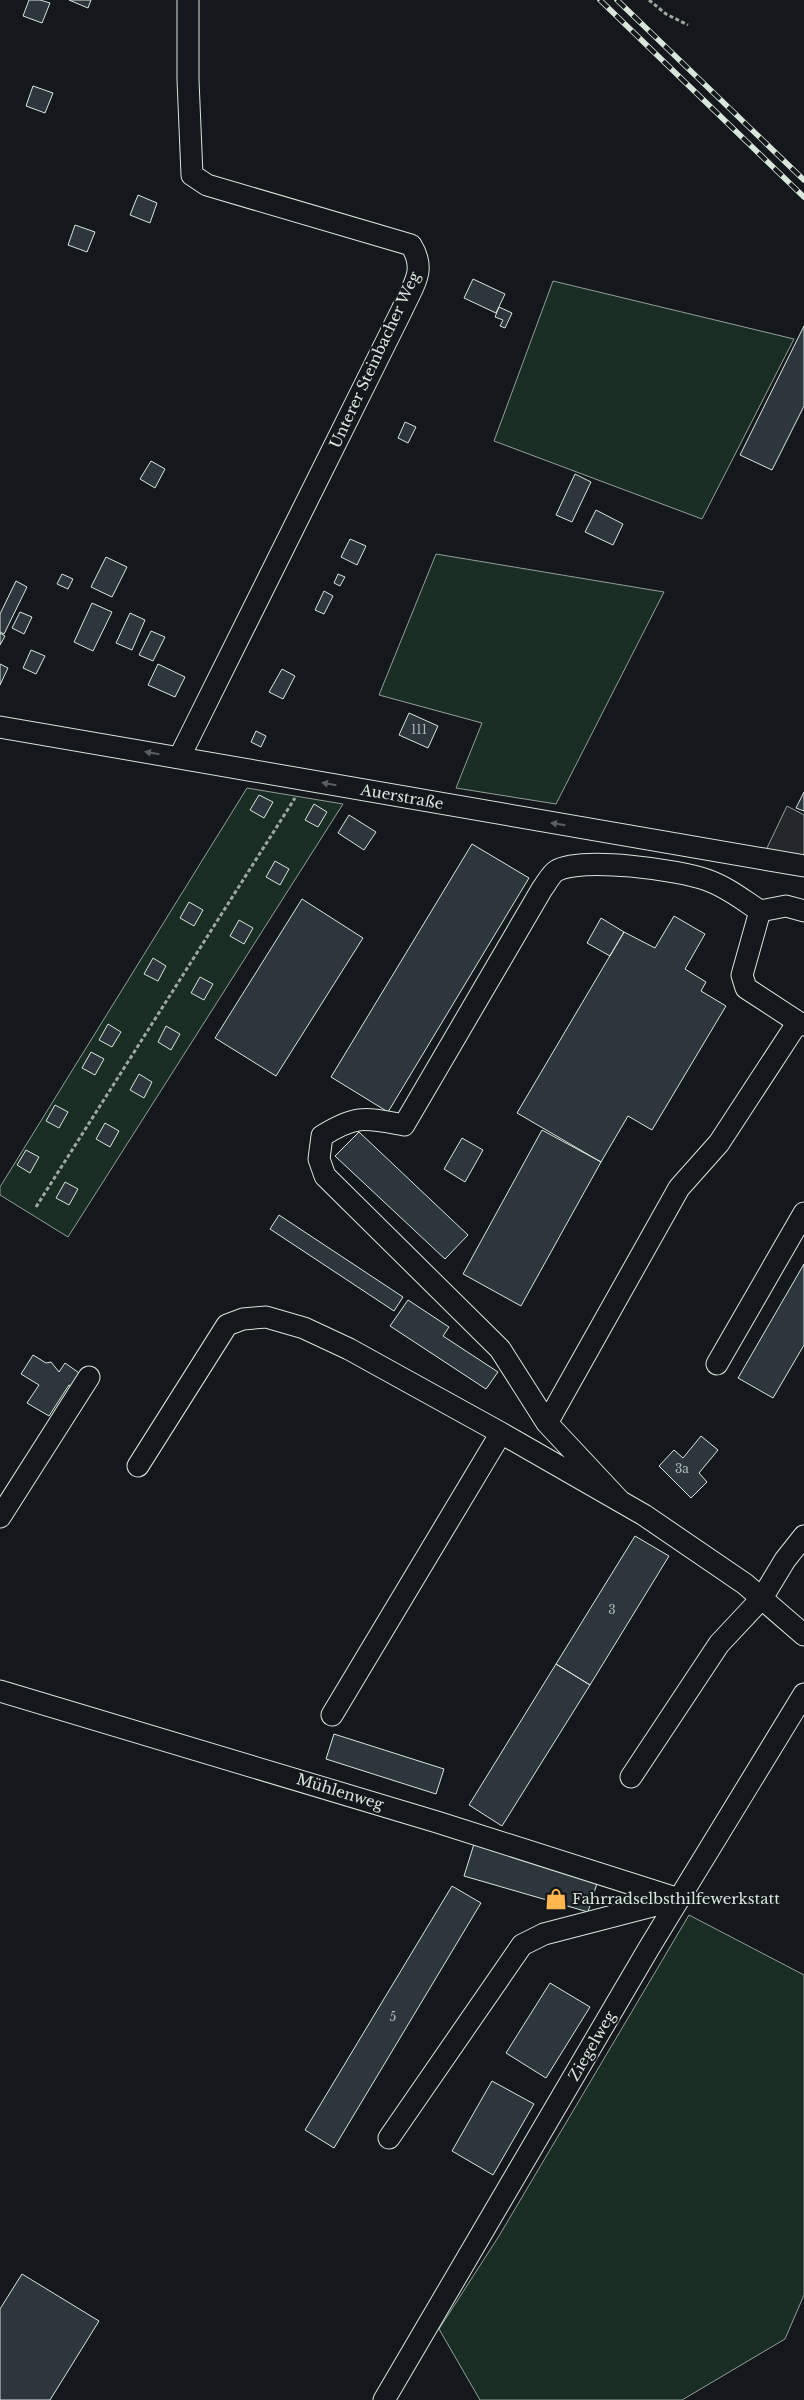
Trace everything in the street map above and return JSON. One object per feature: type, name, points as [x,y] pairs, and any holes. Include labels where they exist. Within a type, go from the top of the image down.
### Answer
[{"type":"street","name":"Unterer Steinbacher Weg","points":[[179,758],[402,310],[420,270],[418,257],[411,245],[207,185],[192,175],[188,80],[188,0]]},
{"type":"street","name":"Auerstraße","points":[[0,727],[804,866]]},
{"type":"street","points":[[619,1500],[547,1423],[500,1349],[325,1176],[319,1159],[322,1136],[342,1124],[367,1118],[404,1125],[542,889],[556,871],[580,866],[630,864],[706,880],[729,890],[760,911],[786,906],[804,911]]},
{"type":"street","points":[[547,1423],[679,1188],[719,1143],[801,1024],[746,988],[742,975],[760,911]]},
{"type":"street","points":[[717,1364],[804,1213]]},
{"type":"street","points":[[138,1466],[227,1325],[243,1318],[266,1317],[304,1328],[349,1349],[619,1500],[762,1598],[804,1635]]},
{"type":"street","points":[[0,1517],[89,1377]]},
{"type":"street","points":[[332,1715],[501,1433]]},
{"type":"street","points":[[631,1777],[719,1644],[762,1598],[785,1560],[804,1536]]},
{"type":"street","name":"Ziegelweg","points":[[384,2400],[679,1899],[804,1694]]},
{"type":"street","name":"Mühlenweg","points":[[2,1695],[437,1822],[679,1899]]},
{"type":"street","points":[[389,2138],[522,1945],[544,1934],[679,1899]]},
{"type":"path","points":[[649,0],[666,14],[688,25]]},
{"type":"path","points":[[36,1207],[306,780]]},
{"type":"green space","points":[[553,281],[794,339],[702,519],[494,441]]},
{"type":"green space","points":[[436,554],[664,592],[556,804],[456,788],[482,723],[379,695]]},
{"type":"green space","points":[[247,788],[343,804],[68,1237],[0,1195],[0,1187]]},
{"type":"green space","points":[[689,1915],[804,1975],[804,2295],[785,2339],[682,2400],[480,2400],[439,2329],[499,2236]]},
{"type":"shaded area","points":[[787,806],[804,815],[804,856],[766,850]]},
{"type":"building","points":[[29,0],[40,0],[50,3],[42,23],[23,16]]},
{"type":"building","points":[[69,0],[91,0],[88,8]]},
{"type":"building","points":[[33,86],[53,93],[45,113],[26,106]]},
{"type":"building","points":[[138,195],[157,203],[150,223],[130,215]]},
{"type":"building","points":[[75,225],[95,232],[87,252],[68,245]]},
{"type":"building","points":[[473,279],[505,294],[496,313],[464,298]]},
{"type":"building","points":[[499,307],[512,313],[505,328],[500,326],[503,320],[495,317]]},
{"type":"building","points":[[804,326],[804,406],[772,470],[740,455]]},
{"type":"building","points":[[405,422],[416,427],[408,443],[398,438]]},
{"type":"building","points":[[151,461],[165,469],[155,488],[140,479]]},
{"type":"building","points":[[575,474],[591,482],[572,522],[556,515]]},
{"type":"building","points":[[596,510],[623,524],[613,545],[585,532]]},
{"type":"building","points":[[350,539],[366,546],[357,565],[341,557]]},
{"type":"building","points":[[106,557],[127,567],[112,597],[91,587]]},
{"type":"building","points":[[62,574],[73,579],[68,589],[57,584]]},
{"type":"building","points":[[338,574],[345,577],[340,586],[334,583]]},
{"type":"building","points":[[16,581],[27,587],[4,634],[0,632],[0,614]]},
{"type":"building","points":[[324,591],[333,596],[324,614],[315,610]]},
{"type":"building","points":[[92,603],[112,612],[93,651],[74,642]]},
{"type":"building","points":[[20,612],[32,617],[24,634],[12,628]]},
{"type":"building","points":[[130,613],[145,620],[132,650],[116,643]]},
{"type":"building","points":[[151,631],[165,637],[153,661],[139,655]]},
{"type":"building","points":[[0,633],[5,636],[0,645]]},
{"type":"building","points":[[31,650],[45,656],[36,674],[23,668]]},
{"type":"building","points":[[0,664],[8,668],[0,685]]},
{"type":"building","points":[[158,664],[185,677],[175,697],[148,685]]},
{"type":"building","points":[[282,669],[295,676],[283,699],[269,692]]},
{"type":"building","points":[[409,713],[438,726],[428,748],[399,735]]},
{"type":"building","points":[[256,731],[266,736],[261,747],[251,742]]},
{"type":"building","points":[[804,792],[804,811],[796,808]]},
{"type":"building","points":[[259,795],[273,802],[264,818],[250,810]]},
{"type":"building","points":[[314,804],[327,812],[318,827],[305,820]]},
{"type":"building","points":[[349,815],[376,832],[364,850],[338,833]]},
{"type":"building","points":[[472,844],[529,878],[388,1112],[331,1077]]},
{"type":"building","points":[[275,861],[289,869],[280,885],[266,877]]},
{"type":"building","points":[[302,899],[363,938],[276,1076],[215,1038]]},
{"type":"building","points":[[189,902],[203,910],[194,926],[180,918]]},
{"type":"building","points":[[674,916],[705,934],[685,969],[706,982],[701,991],[726,1006],[652,1130],[628,1116],[601,1162],[517,1113],[624,932],[655,948]]},
{"type":"building","points":[[601,918],[624,932],[610,956],[587,943]]},
{"type":"building","points":[[239,920],[253,928],[244,944],[230,936]]},
{"type":"building","points":[[153,958],[166,966],[158,981],[144,974]]},
{"type":"building","points":[[200,977],[213,984],[204,1000],[191,993]]},
{"type":"building","points":[[108,1024],[121,1032],[112,1047],[99,1040]]},
{"type":"building","points":[[166,1026],[180,1034],[171,1050],[158,1042]]},
{"type":"building","points":[[91,1052],[104,1059],[95,1075],[82,1068]]},
{"type":"building","points":[[139,1074],[152,1082],[144,1098],[130,1090]]},
{"type":"building","points":[[55,1105],[68,1112],[59,1128],[46,1121]]},
{"type":"building","points":[[105,1123],[119,1131],[110,1147],[96,1139]]},
{"type":"building","points":[[542,1130],[601,1162],[521,1306],[463,1274]]},
{"type":"building","points":[[359,1132],[468,1235],[445,1259],[335,1156]]},
{"type":"building","points":[[462,1138],[483,1150],[465,1182],[444,1169]]},
{"type":"building","points":[[26,1150],[39,1157],[30,1173],[17,1165]]},
{"type":"building","points":[[65,1182],[78,1189],[69,1205],[56,1198]]},
{"type":"building","points":[[279,1215],[403,1297],[394,1311],[270,1229]]},
{"type":"building","points":[[804,1264],[804,1345],[773,1398],[738,1378]]},
{"type":"building","points":[[408,1300],[449,1327],[443,1336],[498,1372],[486,1389],[390,1326]]},
{"type":"building","points":[[33,1355],[46,1363],[51,1362],[59,1372],[65,1363],[82,1375],[74,1388],[69,1385],[49,1416],[27,1403],[39,1385],[21,1374]]},
{"type":"building","points":[[701,1436],[718,1450],[699,1473],[707,1482],[691,1498],[659,1466],[674,1450],[683,1458]]},
{"type":"building","points":[[635,1536],[669,1556],[590,1685],[556,1664]]},
{"type":"building","points":[[556,1664],[590,1685],[502,1826],[469,1805]]},
{"type":"building","points":[[334,1734],[444,1769],[436,1794],[326,1759]]},
{"type":"building","points":[[474,1844],[598,1880],[588,1912],[464,1876]]},
{"type":"building","points":[[452,1886],[481,1903],[334,2148],[305,2130]]},
{"type":"building","points":[[550,1983],[590,2007],[546,2078],[506,2053]]},
{"type":"building","points":[[492,2081],[534,2104],[493,2175],[452,2151]]},
{"type":"building","points":[[22,2274],[99,2321],[50,2400],[0,2400],[0,2309]]},
{"type":"railway","points":[[600,0],[804,197]]},
{"type":"railway","points":[[617,0],[804,180]]},
{"type":"place","name":"Fahrradselbsthilfewerkstatt","points":[[556,1899]]}]
